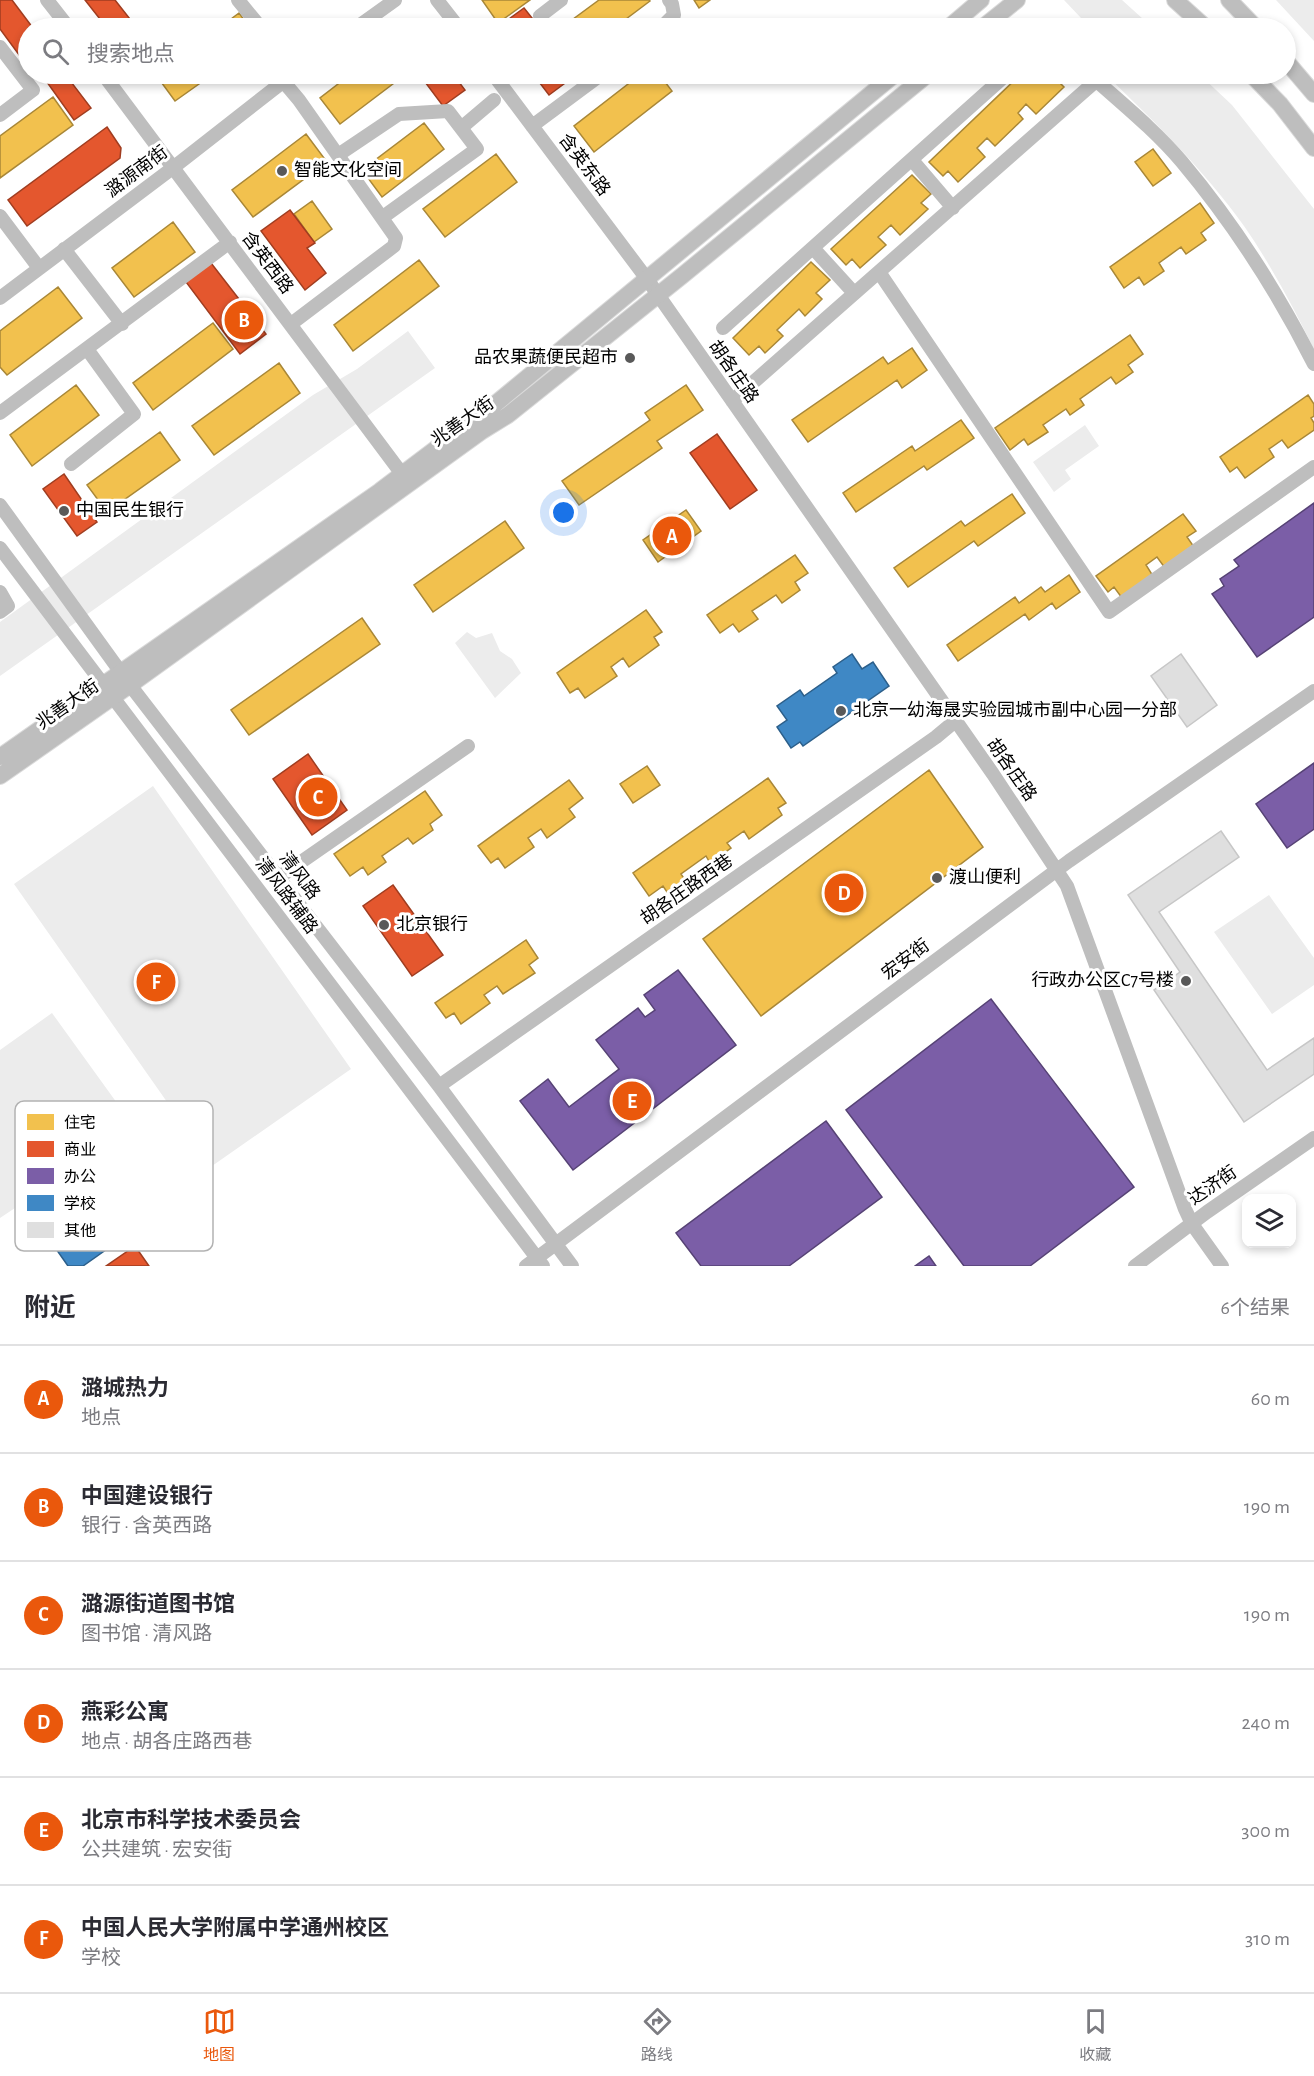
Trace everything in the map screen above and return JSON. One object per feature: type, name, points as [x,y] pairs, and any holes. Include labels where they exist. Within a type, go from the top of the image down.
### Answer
[{"type":"main road","points":[[960,18],[981,0]]},
{"type":"main road","points":[[994,18],[1017,0]]},
{"type":"main road","points":[[1175,0],[1195,18]]},
{"type":"main road","points":[[1229,0],[1246,18]]},
{"type":"main road","points":[[1296,73],[1314,94]]},
{"type":"main road","name":"兆善大街","points":[[0,776],[108,692],[495,405],[884,84]]},
{"type":"main road","name":"兆善大街","points":[[126,679],[508,415],[916,84]]},
{"type":"main road","points":[[1261,84],[1280,104],[1314,148]]},
{"type":"main road","name":"兆善大街","points":[[0,757],[108,692]]},
{"type":"street","points":[[47,0],[61,18]]},
{"type":"street","points":[[238,0],[253,18]]},
{"type":"street","points":[[370,18],[395,0]]},
{"type":"street","points":[[437,0],[451,18]]},
{"type":"street","points":[[540,16],[561,0]]},
{"type":"street","points":[[669,0],[674,15],[671,18]]},
{"type":"street","points":[[0,47],[18,70]]},
{"type":"street","points":[[0,115],[33,90],[28,84]]},
{"type":"street","name":"含英西路","points":[[111,84],[402,474]]},
{"type":"street","name":"潞源南街","points":[[0,297],[174,167],[280,84]]},
{"type":"street","points":[[291,324],[394,246],[396,238],[299,100],[293,84]]},
{"type":"street","name":"含英东路","points":[[500,84],[647,279]]},
{"type":"street","points":[[532,126],[589,84]]},
{"type":"street","points":[[723,328],[996,84]]},
{"type":"street","points":[[732,401],[953,208],[1086,84]]},
{"type":"street","points":[[1101,84],[1134,112],[1181,160],[1215,204],[1250,251],[1290,317],[1314,364]]},
{"type":"street","points":[[461,128],[494,100]]},
{"type":"street","points":[[338,155],[399,114],[448,111],[477,149],[383,217]]},
{"type":"street","points":[[912,160],[953,208]]},
{"type":"street","points":[[0,216],[39,268]]},
{"type":"street","points":[[0,413],[230,242]]},
{"type":"street","points":[[813,248],[855,293]]},
{"type":"street","points":[[64,249],[122,324]]},
{"type":"street","points":[[879,272],[1109,612],[1314,467]]},
{"type":"street","name":"胡各庄路","points":[[647,279],[954,722],[993,774],[1067,886],[1192,1224],[1222,1266]]},
{"type":"street","points":[[71,464],[134,414],[87,349]]},
{"type":"street","name":"清风路","points":[[0,506],[126,679],[439,1086],[572,1266]]},
{"type":"street","name":"清风路辅路","points":[[0,548],[536,1263]]},
{"type":"street","points":[[0,592],[8,606],[0,612]]},
{"type":"street","name":"宏安街","points":[[536,1263],[555,1244],[1057,870],[1314,691]]},
{"type":"street","name":"胡各庄路西巷","points":[[439,1086],[936,737],[954,722]]},
{"type":"street","points":[[278,878],[468,746]]},
{"type":"street","name":"达济街","points":[[1135,1266],[1314,1138]]},
{"type":"shaded area","points":[[1064,0],[1122,0],[1142,18],[1081,18]]},
{"type":"shaded area","points":[[1276,0],[1314,0],[1314,41],[1296,22],[1296,18],[1293,18]]},
{"type":"shaded area","points":[[1115,84],[1210,84],[1232,105],[1314,209],[1314,349],[1272,271],[1229,205]]},
{"type":"shaded area","points":[[408,331],[435,368],[0,676],[0,622],[313,395],[357,369]]},
{"type":"shaded area","points":[[1085,425],[1099,446],[1065,470],[1071,479],[1054,492],[1033,462]]},
{"type":"shaded area","points":[[467,632],[476,638],[492,633],[500,651],[512,659],[521,673],[495,698],[455,643]]},
{"type":"shaded area","points":[[153,786],[351,1069],[213,1165],[213,1101],[166,1101],[14,884]]},
{"type":"shaded area","points":[[1269,895],[1314,958],[1314,985],[1272,1014],[1214,932]]},
{"type":"shaded area","points":[[52,1013],[116,1101],[15,1101],[15,1208],[0,1218],[0,1050]]},
{"type":"building: 住宅","points":[[482,0],[530,0],[505,18],[495,18]]},
{"type":"building: 住宅","points":[[599,0],[650,1],[627,18],[575,18]]},
{"type":"building: 住宅","points":[[694,0],[710,0],[699,8]]},
{"type":"building: 住宅","points":[[239,13],[243,18],[232,18]]},
{"type":"building: 住宅","points":[[163,84],[199,84],[175,101]]},
{"type":"building: 住宅","points":[[338,84],[393,84],[340,124],[320,98]]},
{"type":"building: 住宅","points":[[628,84],[667,84],[672,91],[594,152],[574,126]]},
{"type":"building: 住宅","points":[[1011,84],[1061,84],[1064,87],[1036,114],[1026,104],[1018,113],[1023,119],[995,146],[987,138],[977,148],[985,157],[958,182],[948,171],[943,176],[929,162]]},
{"type":"building: 住宅","points":[[53,97],[73,125],[0,178],[0,136]]},
{"type":"building: 住宅","points":[[424,123],[444,149],[382,197],[362,170]]},
{"type":"building: 住宅","points":[[306,134],[327,162],[253,217],[232,190]]},
{"type":"building: 住宅","points":[[1153,149],[1171,173],[1153,186],[1135,162]]},
{"type":"building: 住宅","points":[[496,154],[517,182],[445,237],[423,209]]},
{"type":"building: 住宅","points":[[912,175],[931,194],[921,203],[928,209],[900,235],[891,225],[878,237],[886,245],[860,268],[852,259],[846,265],[831,249]]},
{"type":"building: 住宅","points":[[312,201],[332,229],[314,242],[294,214]]},
{"type":"building: 住宅","points":[[1200,203],[1214,223],[1201,233],[1206,240],[1186,254],[1181,247],[1159,263],[1164,271],[1144,285],[1139,277],[1124,288],[1110,267]]},
{"type":"building: 住宅","points":[[173,222],[195,252],[134,297],[112,268]]},
{"type":"building: 住宅","points":[[419,260],[439,286],[353,351],[334,325]]},
{"type":"building: 住宅","points":[[811,262],[830,280],[816,293],[822,299],[805,316],[799,309],[777,330],[783,336],[765,353],[759,346],[749,355],[733,338]]},
{"type":"building: 住宅","points":[[58,287],[82,318],[7,375],[0,367],[0,331]]},
{"type":"building: 住宅","points":[[213,323],[233,349],[153,410],[133,383]]},
{"type":"building: 住宅","points":[[1130,335],[1143,354],[1128,365],[1133,372],[1116,384],[1111,377],[1080,399],[1084,405],[1070,415],[1066,409],[1043,425],[1048,432],[1028,445],[1024,439],[1010,450],[995,428]]},
{"type":"building: 住宅","points":[[912,348],[927,370],[902,388],[897,380],[808,442],[792,420],[883,357],[888,364]]},
{"type":"building: 住宅","points":[[279,363],[300,393],[214,455],[192,426]]},
{"type":"building: 住宅","points":[[76,385],[99,415],[32,466],[10,435]]},
{"type":"building: 住宅","points":[[686,385],[703,410],[657,441],[662,448],[579,505],[562,481],[650,420],[645,413]]},
{"type":"building: 住宅","points":[[1308,395],[1314,404],[1314,416],[1311,418],[1314,430],[1288,448],[1282,440],[1269,449],[1274,457],[1245,478],[1237,467],[1230,472],[1220,457]]},
{"type":"building: 住宅","points":[[961,420],[974,438],[927,470],[924,466],[856,512],[843,493],[912,446],[915,451]]},
{"type":"building: 住宅","points":[[160,432],[180,460],[107,512],[87,485]]},
{"type":"building: 住宅","points":[[1012,494],[1025,513],[978,546],[974,541],[908,587],[894,568],[961,521],[965,526]]},
{"type":"building: 住宅","points":[[686,510],[701,531],[658,562],[643,540]]},
{"type":"building: 住宅","points":[[1183,514],[1196,531],[1187,537],[1194,547],[1165,568],[1157,557],[1146,565],[1153,576],[1122,598],[1114,587],[1108,592],[1096,576]]},
{"type":"building: 住宅","points":[[505,521],[524,548],[433,612],[414,585]]},
{"type":"building: 住宅","points":[[795,555],[808,573],[795,582],[800,590],[782,603],[776,595],[752,611],[758,619],[739,632],[733,624],[720,633],[707,615]]},
{"type":"building: 住宅","points":[[1069,575],[1080,592],[1056,609],[1052,603],[1029,620],[1025,614],[958,661],[947,645],[1015,597],[1019,603],[1041,587],[1045,592]]},
{"type":"building: 住宅","points":[[646,610],[662,632],[654,637],[659,645],[629,667],[623,658],[611,667],[617,676],[585,698],[578,688],[570,693],[557,673]]},
{"type":"building: 住宅","points":[[362,618],[380,644],[249,735],[231,710]]},
{"type":"building: 住宅","points":[[647,766],[660,785],[633,803],[620,784]]},
{"type":"building: 住宅","points":[[929,770],[983,847],[761,1016],[703,939]]},
{"type":"building: 住宅","points":[[768,778],[786,803],[778,808],[782,815],[749,839],[744,831],[727,843],[731,848],[710,863],[706,856],[681,874],[685,880],[667,892],[663,886],[649,896],[633,873]]},
{"type":"building: 住宅","points":[[569,780],[583,798],[569,809],[575,817],[547,838],[541,829],[528,838],[534,847],[505,868],[498,858],[491,863],[478,846]]},
{"type":"building: 住宅","points":[[425,791],[442,815],[430,824],[433,830],[413,844],[408,838],[382,856],[386,862],[368,875],[363,867],[350,876],[334,854]]},
{"type":"building: 住宅","points":[[526,940],[538,958],[529,965],[535,973],[503,994],[497,986],[484,995],[490,1003],[461,1024],[454,1013],[446,1018],[435,1003]]},
{"type":"building: 商业","points":[[0,0],[12,0],[26,18],[18,18],[18,53],[0,29]]},
{"type":"building: 商业","points":[[85,0],[115,0],[129,18],[99,18]]},
{"type":"building: 商业","points":[[524,8],[532,18],[510,18]]},
{"type":"building: 商业","points":[[48,84],[73,84],[91,108],[74,120]]},
{"type":"building: 商业","points":[[426,84],[460,84],[465,90],[443,106]]},
{"type":"building: 商业","points":[[541,84],[564,84],[549,95]]},
{"type":"building: 商业","points":[[107,127],[121,148],[120,158],[27,226],[8,200]]},
{"type":"building: 商业","points":[[290,210],[315,243],[307,248],[326,273],[305,290],[261,231]]},
{"type":"building: 商业","points":[[211,263],[266,334],[240,354],[186,282]]},
{"type":"building: 商业","points":[[717,434],[757,490],[730,509],[690,453]]},
{"type":"building: 商业","points":[[64,474],[97,522],[77,536],[43,489]]},
{"type":"building: 商业","points":[[308,754],[347,810],[312,835],[273,779]]},
{"type":"building: 商业","points":[[393,885],[443,955],[412,976],[363,906]]},
{"type":"building: 商业","points":[[128,1251],[138,1251],[149,1266],[106,1266]]},
{"type":"building: 办公","points":[[1314,503],[1314,617],[1257,657],[1212,594],[1224,586],[1220,579],[1239,566],[1234,560]]},
{"type":"building: 办公","points":[[1314,763],[1314,829],[1287,848],[1256,804]]},
{"type":"building: 办公","points":[[678,970],[736,1045],[573,1170],[520,1101],[548,1079],[569,1107],[619,1069],[596,1040],[638,1008],[645,1017],[655,1010],[644,995]]},
{"type":"building: 办公","points":[[991,999],[1134,1187],[1030,1266],[964,1266],[846,1110]]},
{"type":"building: 办公","points":[[826,1121],[882,1197],[789,1266],[701,1266],[676,1233]]},
{"type":"building: 办公","points":[[929,1256],[936,1266],[915,1266]]},
{"type":"building: 学校","points":[[852,654],[862,669],[873,662],[889,686],[803,746],[800,742],[791,748],[777,727],[787,720],[777,706],[800,690],[804,696],[837,673],[833,667]]},
{"type":"building: 学校","points":[[57,1251],[104,1251],[83,1266],[68,1266]]},
{"type":"building: 其他","points":[[1181,654],[1217,705],[1187,727],[1151,676]]},
{"type":"building: 其他","name":"行政办公区C7号楼","points":[[1221,831],[1239,857],[1159,912],[1267,1070],[1314,1038],[1314,1074],[1244,1122],[1154,990],[1180,972],[1128,895]]},
{"type":"place","name":"智能文化空间","points":[[282,171]]},
{"type":"place","name":"中国建设银行","points":[[244,320]]},
{"type":"place","name":"品农果蔬便民超市","points":[[630,358]]},
{"type":"place","name":"中国民生银行","points":[[64,511]]},
{"type":"place","name":"潞城热力","points":[[672,536]]},
{"type":"place","name":"北京一幼海晟实验园城市副中心园一分部","points":[[841,711]]},
{"type":"place","name":"潞源街道图书馆","points":[[318,797]]},
{"type":"place","name":"渡山便利","points":[[937,878]]},
{"type":"place","name":"燕彩公寓","points":[[844,893]]},
{"type":"place","name":"北京银行","points":[[384,925]]},
{"type":"place","name":"行政办公区C7号楼","points":[[1186,981]]},
{"type":"place","name":"中国人民大学附属中学通州校区","points":[[156,982]]},
{"type":"place","name":"北京市科学技术委员会","points":[[632,1101]]}]
